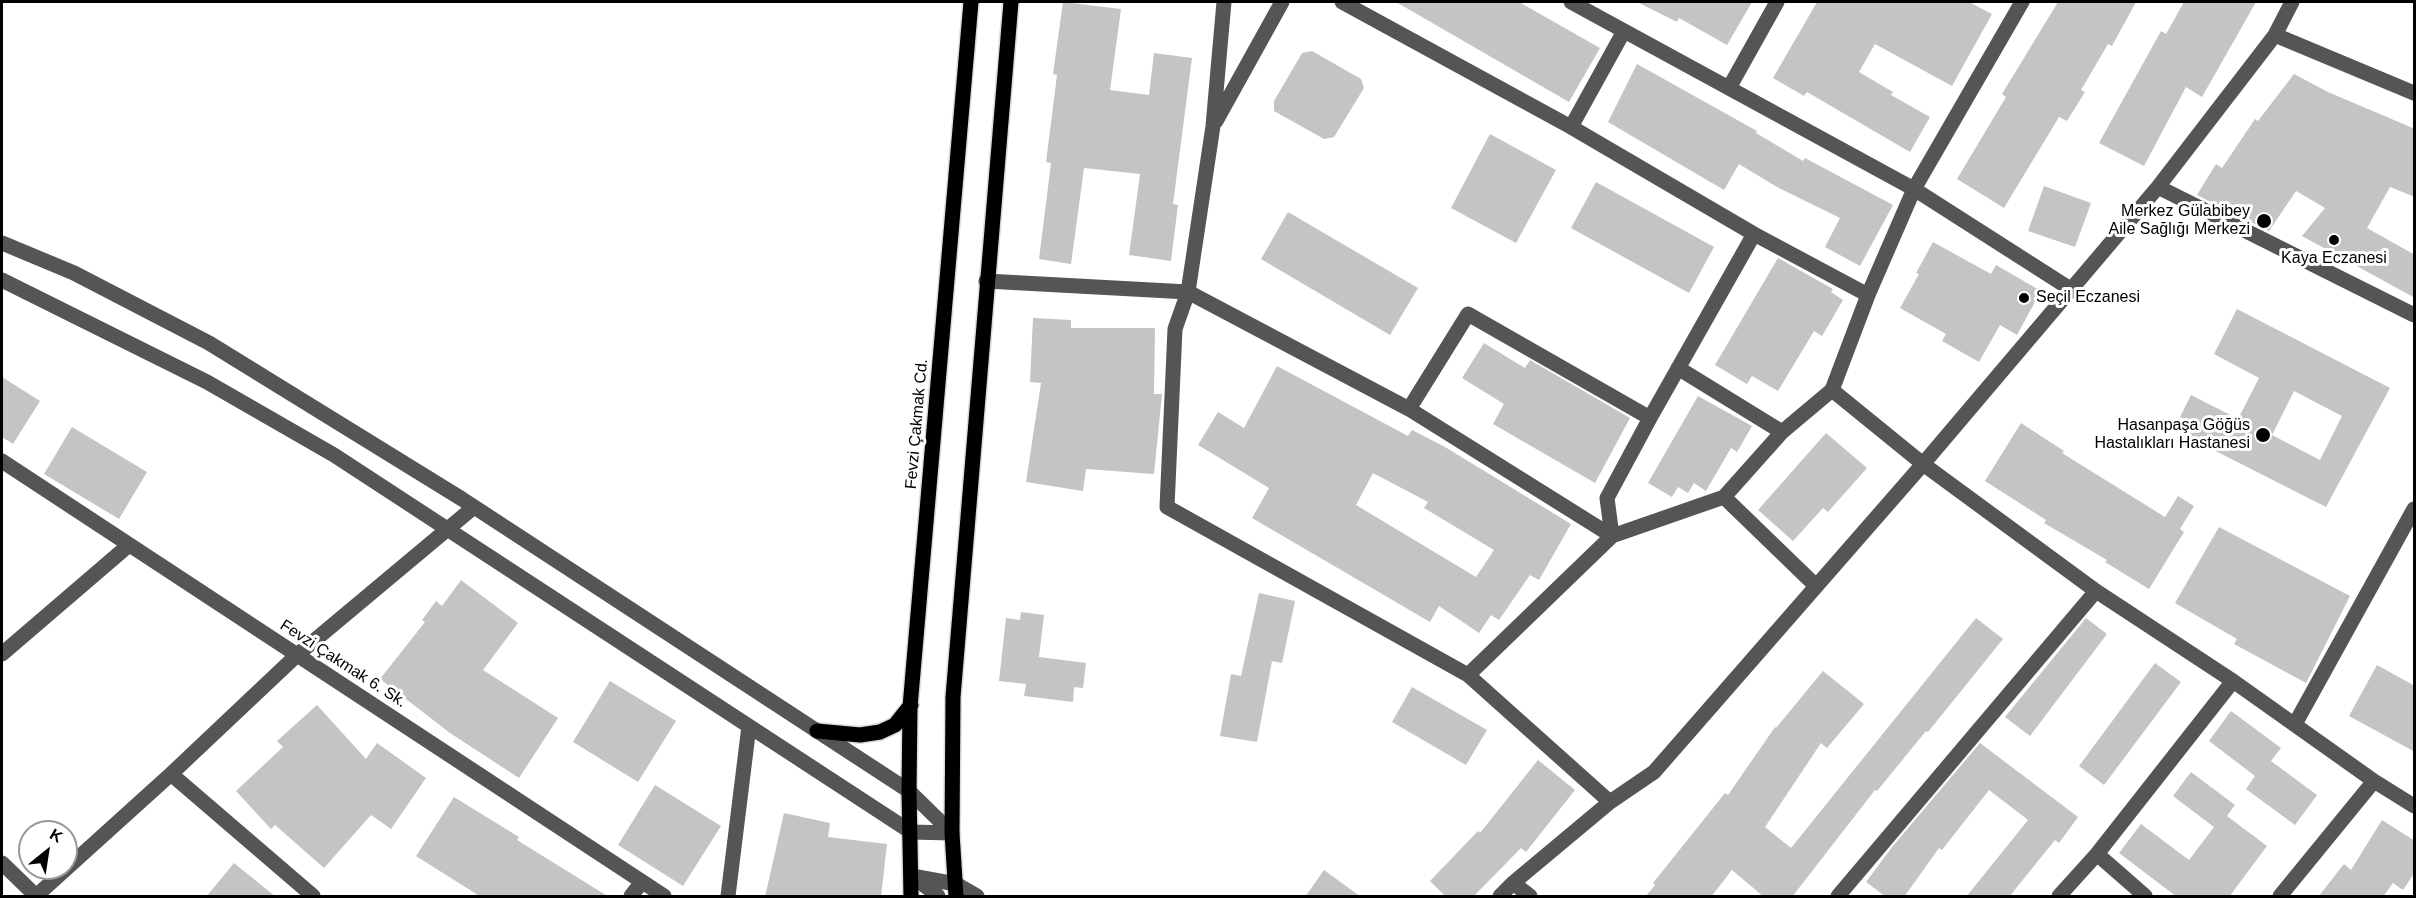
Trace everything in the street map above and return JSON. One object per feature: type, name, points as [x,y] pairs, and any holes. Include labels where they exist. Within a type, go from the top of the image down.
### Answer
[{"type":"main road","name":"Fevzi Çakmak Cd.","points":[[911,897],[912,851],[909,791],[911,705],[971,2]]},
{"type":"main road","points":[[956,890],[952,833],[952,697],[1011,2]]},
{"type":"main road","points":[[817,731],[860,735],[880,732],[895,724],[911,705]]},
{"type":"street","points":[[1224,2],[1213,126],[1188,292],[1175,329],[1167,507],[1468,675],[1610,802]]},
{"type":"street","points":[[1213,126],[1282,2]]},
{"type":"street","points":[[1342,2],[1571,127],[1754,234],[1868,295]]},
{"type":"street","points":[[1571,2],[1914,189],[2072,290]]},
{"type":"street","points":[[1729,88],[1777,2]]},
{"type":"street","points":[[1468,675],[1612,536],[1724,497],[1782,432],[1832,390],[1868,295],[1914,189],[2022,2]]},
{"type":"street","points":[[1500,897],[1610,802],[1654,772],[1923,464],[2158,187],[2275,35],[2292,2]]},
{"type":"street","points":[[1571,127],[1624,31]]},
{"type":"street","points":[[2275,35],[2415,93]]},
{"type":"street","points":[[2158,187],[2415,315]]},
{"type":"street","points":[[1612,536],[1607,498],[1754,234]]},
{"type":"street","points":[[2,243],[74,273],[209,343],[474,507],[909,791],[952,833]]},
{"type":"street","points":[[2,280],[207,382],[334,455],[911,832],[952,833]]},
{"type":"street","points":[[986,281],[1188,292],[1409,409],[1612,536]]},
{"type":"street","points":[[1409,409],[1468,314],[1650,418]]},
{"type":"street","points":[[1678,368],[1782,432]]},
{"type":"street","points":[[1832,390],[1923,464],[2096,591],[2233,681],[2374,781],[2415,806]]},
{"type":"street","name":"Fevzi Çakmak 6. Sk.","points":[[2,461],[664,897]]},
{"type":"street","points":[[1724,497],[1815,586]]},
{"type":"street","points":[[2,863],[36,897],[297,656],[474,507]]},
{"type":"street","points":[[2295,724],[2415,509]]},
{"type":"street","points":[[2,654],[129,545]]},
{"type":"street","points":[[1838,897],[2096,591]]},
{"type":"street","points":[[2059,897],[2097,854],[2233,681]]},
{"type":"street","points":[[728,897],[749,726]]},
{"type":"street","points":[[171,774],[313,897]]},
{"type":"street","points":[[2280,897],[2374,781]]},
{"type":"street","points":[[2097,854],[2145,897]]},
{"type":"street","points":[[912,876],[977,897]]},
{"type":"street","points":[[912,876],[938,897]]},
{"type":"street","points":[[630,897],[642,882]]},
{"type":"street","points":[[1514,883],[1530,897]]},
{"type":"building","points":[[1063,2],[1121,9],[1110,90],[1149,95],[1154,53],[1192,58],[1173,204],[1178,205],[1171,261],[1129,255],[1140,174],[1084,168],[1071,264],[1039,259],[1051,163],[1046,162],[1057,75],[1053,74]]},
{"type":"building","points":[[1396,2],[1519,2],[1600,48],[1569,102]]},
{"type":"building","points":[[1637,2],[1752,2],[1727,45],[1679,18],[1677,22]]},
{"type":"building","points":[[1817,2],[1969,2],[1992,14],[1952,86],[1875,44],[1859,72],[1893,92],[1891,95],[1930,117],[1910,152],[1807,92],[1804,96],[1773,78]]},
{"type":"building","points":[[2058,2],[2136,2],[2112,46],[2108,44],[2081,90],[2085,92],[2067,121],[2059,117],[2004,208],[1957,179],[2006,97],[2002,94]]},
{"type":"building","points":[[2184,2],[2256,2],[2202,97],[2186,87],[2144,166],[2099,143],[2161,31],[2166,34]]},
{"type":"building","points":[[1312,51],[1361,79],[1364,88],[1334,137],[1324,139],[1274,111],[1274,101],[1302,53]]},
{"type":"building","points":[[1637,64],[1757,131],[1756,133],[1803,161],[1805,158],[1893,205],[1860,266],[1825,247],[1840,218],[1777,187],[1739,164],[1724,190],[1608,122]]},
{"type":"building","points":[[2294,74],[2328,92],[2415,129],[2415,197],[2390,187],[2367,228],[2415,255],[2415,298],[2302,236],[2325,208],[2296,191],[2269,231],[2197,195],[2216,164],[2222,168],[2255,119],[2258,121]]},
{"type":"building","points":[[1490,134],[1556,170],[1516,243],[1451,208]]},
{"type":"building","points":[[1596,182],[1714,247],[1689,293],[1571,228]]},
{"type":"building","points":[[2044,186],[2091,203],[2075,247],[2028,231]]},
{"type":"building","points":[[1288,212],[1418,288],[1390,335],[1261,259]]},
{"type":"building","points":[[1933,242],[1991,274],[1996,265],[2041,291],[2017,335],[2000,325],[1979,362],[1942,341],[1946,334],[1900,308]]},
{"type":"building","points":[[1778,258],[1833,289],[1831,292],[1843,300],[1822,336],[1814,331],[1778,391],[1752,376],[1747,384],[1715,365]]},
{"type":"building","points":[[2237,309],[2390,388],[2326,507],[2184,435],[2190,422],[2180,417],[2191,395],[2238,419],[2259,378],[2214,354]],"holes":[[[2294,391],[2342,416],[2320,460],[2272,435]]]},
{"type":"building","points":[[1033,318],[1071,320],[1071,328],[1155,328],[1154,394],[1162,394],[1154,474],[1086,469],[1083,491],[1026,482],[1041,383],[1030,382]]},
{"type":"building","points":[[1484,343],[1525,368],[1530,360],[1630,418],[1595,483],[1493,424],[1504,404],[1462,378]]},
{"type":"building","points":[[1277,366],[1408,436],[1412,430],[1445,447],[1571,524],[1539,580],[1530,575],[1499,620],[1491,615],[1479,633],[1439,606],[1430,622],[1252,518],[1269,488],[1198,445],[1218,412],[1244,428]],"holes":[[[1373,473],[1428,502],[1424,508],[1494,550],[1476,577],[1356,505]]]},
{"type":"building","points":[[2,377],[40,401],[13,444],[2,437]]},
{"type":"building","points":[[1698,396],[1752,426],[1737,452],[1731,448],[1706,491],[1694,483],[1688,493],[1678,487],[1672,497],[1648,483]]},
{"type":"building","points":[[2021,423],[2064,451],[2062,453],[2165,517],[2178,496],[2194,506],[2180,529],[2184,532],[2149,589],[2105,562],[2107,560],[2044,523],[2046,520],[1985,481]]},
{"type":"building","points":[[72,427],[147,472],[119,519],[44,474]]},
{"type":"building","points":[[1826,433],[1867,468],[1828,512],[1823,508],[1793,541],[1758,510]]},
{"type":"building","points":[[2219,527],[2350,596],[2306,683],[2234,644],[2237,639],[2175,603]]},
{"type":"building","points":[[461,580],[518,623],[483,670],[558,718],[519,778],[450,733],[380,679],[425,622],[422,620],[436,601],[442,606]]},
{"type":"building","points":[[1259,593],[1295,601],[1282,663],[1272,661],[1257,742],[1220,736],[1231,674],[1241,676]]},
{"type":"building","points":[[1021,612],[1044,615],[1039,657],[1086,663],[1083,688],[1074,687],[1073,702],[1024,696],[1026,684],[999,681],[1006,618],[1020,620]]},
{"type":"building","points":[[1976,618],[2003,639],[1928,732],[1926,731],[1877,791],[1875,790],[1792,897],[1764,897],[1732,870],[1711,897],[1645,897],[1655,885],[1653,883],[1725,793],[1728,795],[1775,727],[1823,671],[1864,704],[1827,748],[1821,743],[1765,827],[1791,848]]},
{"type":"building","points":[[2086,618],[2107,634],[2030,736],[2005,717]]},
{"type":"building","points":[[2155,663],[2181,682],[2104,785],[2079,766]]},
{"type":"building","points":[[2377,665],[2415,686],[2415,752],[2349,716]]},
{"type":"building","points":[[610,681],[676,721],[638,782],[573,742]]},
{"type":"building","points":[[1412,687],[1487,730],[1466,765],[1392,722]]},
{"type":"building","points":[[317,705],[366,759],[377,743],[426,778],[391,829],[371,815],[324,868],[275,825],[271,829],[236,791],[283,747],[277,741]]},
{"type":"building","points":[[2231,711],[2281,748],[2271,761],[2317,795],[2295,825],[2246,789],[2255,776],[2209,741]]},
{"type":"building","points":[[1980,743],[2078,817],[2059,843],[2055,840],[2009,897],[1966,897],[2028,820],[1989,790],[1942,850],[1939,848],[1904,897],[1886,897],[1866,882],[1892,847]]},
{"type":"building","points":[[1538,760],[1575,790],[1526,852],[1521,848],[1473,897],[1446,897],[1430,881],[1478,831],[1480,833]]},
{"type":"building","points":[[2191,772],[2235,805],[2227,816],[2267,846],[2229,897],[2177,897],[2119,853],[2141,824],[2189,860],[2214,827],[2173,796]]},
{"type":"building","points":[[655,785],[721,826],[683,886],[618,845]]},
{"type":"building","points":[[454,797],[519,837],[517,840],[609,897],[481,897],[416,856]]},
{"type":"building","points":[[784,813],[830,823],[828,837],[887,844],[881,897],[765,897]]},
{"type":"building","points":[[2382,820],[2415,841],[2415,872],[2403,890],[2393,883],[2383,897],[2318,897],[2344,864],[2351,870]]},
{"type":"building","points":[[234,863],[276,897],[206,897]]},
{"type":"building","points":[[1324,870],[1361,897],[1305,897]]},
{"type":"place","name":"Merkez Gülabibey Aile Sağlığı Merkezi","points":[[2264,221]]},
{"type":"place","name":"Kaya Eczanesi","points":[[2334,240]]},
{"type":"place","name":"Seçil Eczanesi","points":[[2024,298]]},
{"type":"place","name":"Hasanpaşa Göğüs Hastalıkları Hastanesi","points":[[2263,435]]}]
